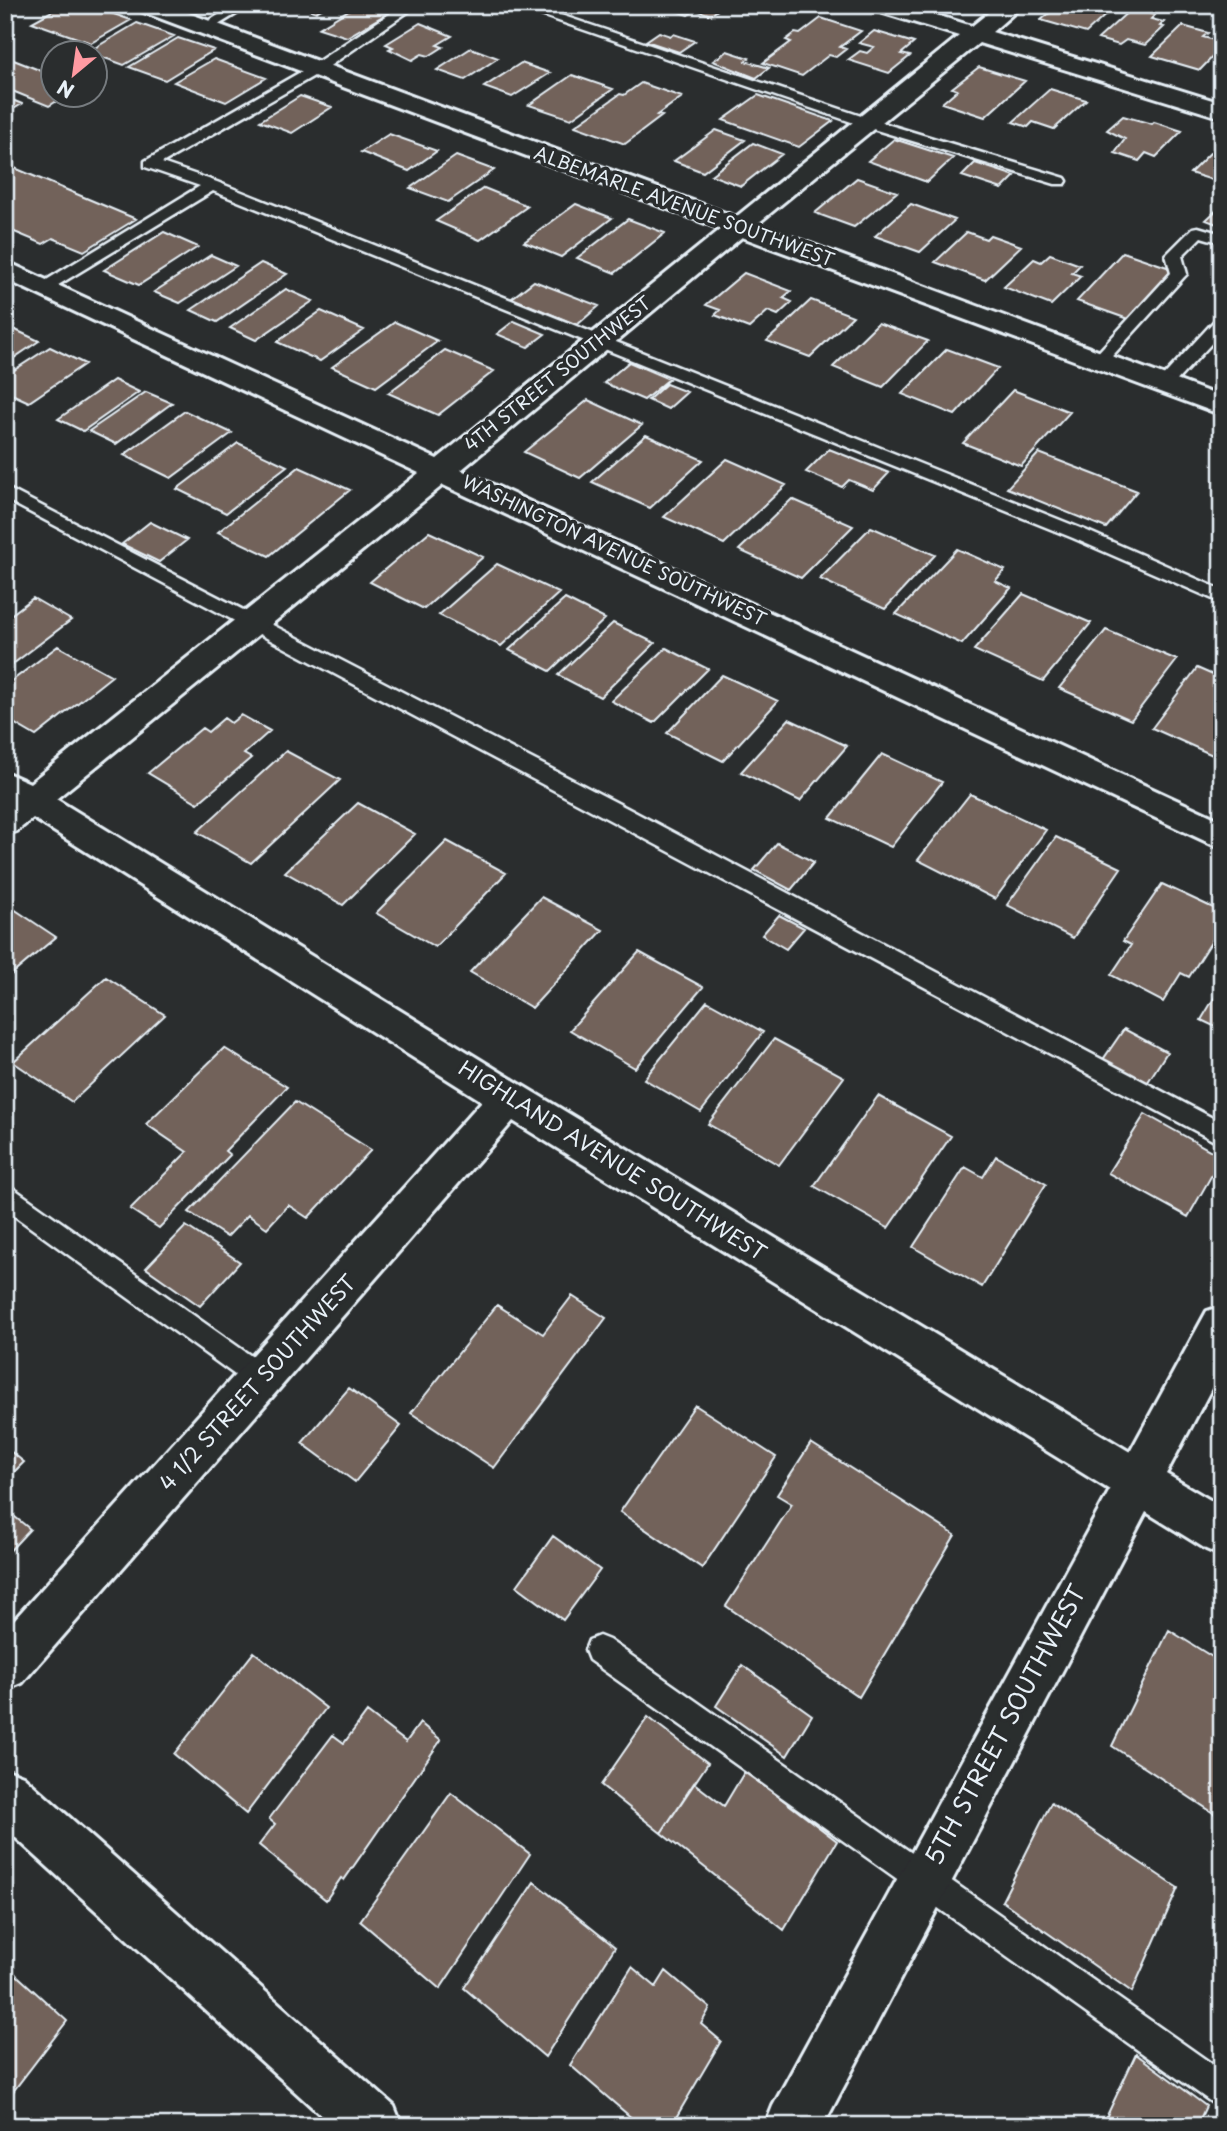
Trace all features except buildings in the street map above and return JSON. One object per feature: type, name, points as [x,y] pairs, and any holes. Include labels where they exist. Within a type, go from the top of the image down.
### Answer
[{"type":"street","name":"ALBEMARLE AVENUE SOUTHWEST","points":[[146,5],[1222,407]]},
{"type":"street","points":[[881,5],[1222,111]]},
{"type":"street","name":"4TH STREET SOUTHWEST","points":[[14,802],[251,622],[601,342],[1012,5]]},
{"type":"street","name":"WASHINGTON AVENUE SOUTHWEST","points":[[5,269],[1222,836]]},
{"type":"street","name":"HIGHLAND AVENUE SOUTHWEST","points":[[14,802],[509,1098],[1222,1533]]},
{"type":"street","name":"4 1/2 STREET SOUTHWEST","points":[[5,1667],[509,1098]]},
{"type":"street","name":"5TH STREET SOUTHWEST","points":[[793,2126],[1222,1325]]},
{"type":"street","points":[[5,1794],[374,2126]]},
{"type":"lane","points":[[205,27],[245,5]]},
{"type":"lane","points":[[412,5],[316,69],[150,163],[212,185],[1079,534],[1222,597]]},
{"type":"lane","points":[[518,5],[868,122],[1060,181]]},
{"type":"lane","points":[[45,287],[212,185]]},
{"type":"lane","points":[[1099,361],[1179,274],[1174,255],[1198,231],[1222,239]]},
{"type":"lane","points":[[1164,385],[1222,322]]},
{"type":"lane","points":[[5,492],[428,712],[1222,1135]]},
{"type":"lane","points":[[5,1195],[262,1379]]},
{"type":"lane","points":[[599,1650],[1222,2091]]}]
